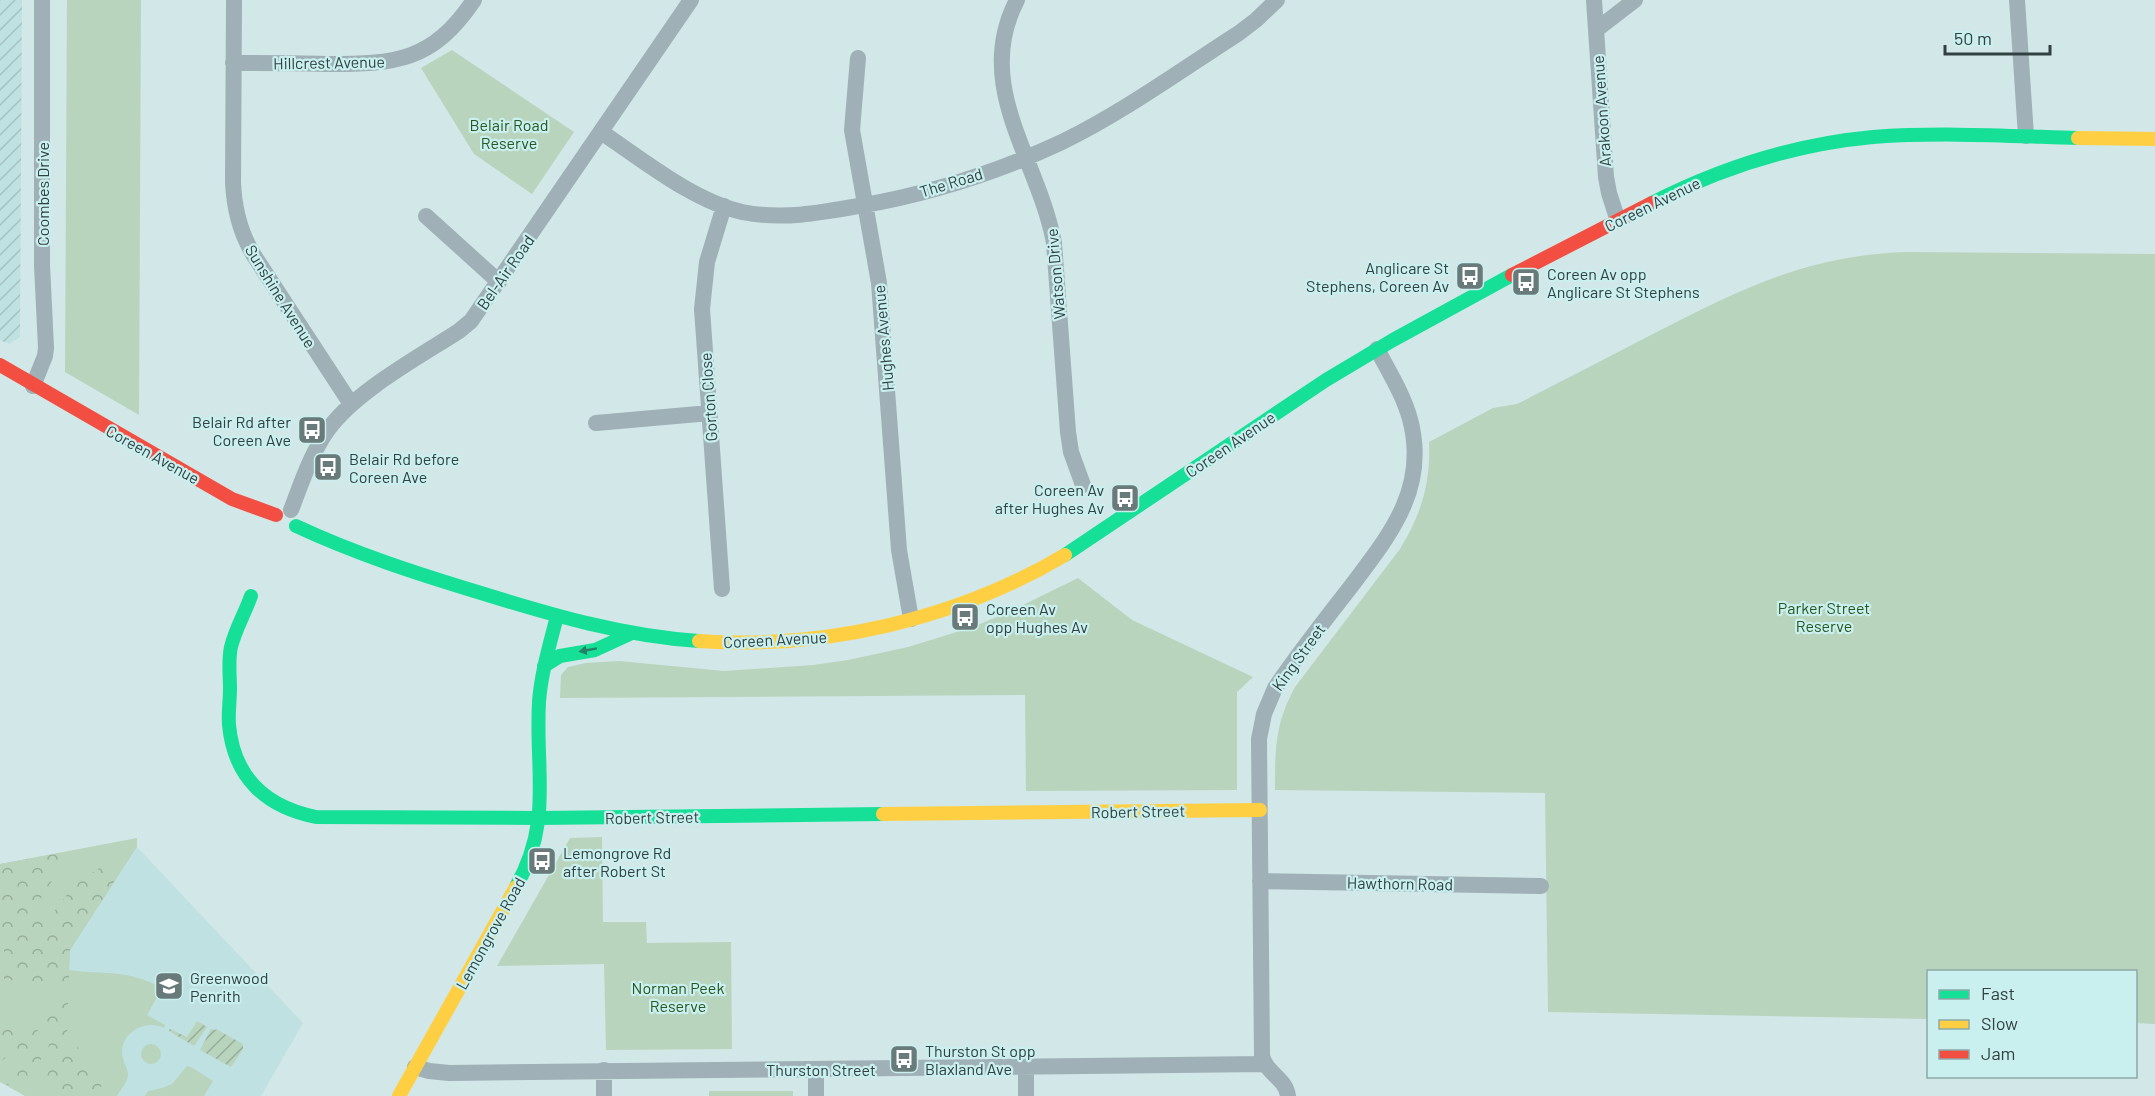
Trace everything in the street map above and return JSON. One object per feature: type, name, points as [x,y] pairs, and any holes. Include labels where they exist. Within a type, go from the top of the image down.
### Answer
[{"type":"street","name":"Coombes Drive","points":[[33,386],[46,348],[42,265],[42,0]]},
{"type":"street","name":"Sunshine Avenue","points":[[234,0],[233,182],[234,197],[242,229],[253,254],[351,404]]},
{"type":"street","name":"Hillcrest Avenue","points":[[233,63],[367,64],[398,60],[422,51],[444,37],[457,24],[474,0]]},
{"type":"street","name":"Bel-Air Road","points":[[285,523],[323,437],[338,417],[351,404],[466,326],[499,282],[691,0]]},
{"type":"street","name":"Watson Drive","points":[[1017,0],[1004,39],[1002,73],[1007,106],[1047,210],[1054,243],[1068,432],[1073,458],[1083,485]]},
{"type":"street","name":"The Road","points":[[601,132],[696,194],[744,212],[793,216],[865,205],[938,188],[1061,142],[1101,121],[1239,33],[1257,20],[1277,0]]},
{"type":"street","name":"Arakoon Avenue","points":[[1594,0],[1606,177],[1618,221]]},
{"type":"street","points":[[1596,30],[1635,0]]},
{"type":"street","points":[[2017,0],[2026,136]]},
{"type":"street","name":"Hughes Avenue","points":[[858,58],[852,130],[881,302],[899,550],[911,619]]},
{"type":"street","name":"Coreen Avenue","points":[[0,365],[33,386],[232,498],[324,540],[404,569],[557,616],[632,633],[702,642],[765,642],[824,637],[911,619],[976,598],[1050,563],[1098,534],[1297,399],[1377,349],[1464,300],[1714,174],[1764,157],[1805,147],[1847,140],[1906,135],[2155,139]]},
{"type":"street","name":"Gorton Close","points":[[722,589],[702,294],[707,262],[724,206]]},
{"type":"street","points":[[426,216],[499,282]]},
{"type":"street","name":"King Street","points":[[1265,1064],[1262,1055],[1259,739],[1269,699],[1284,674],[1389,536],[1400,516],[1409,490],[1414,458],[1411,420],[1403,398],[1377,349]]},
{"type":"street","name":"Coreen Avenue","points":[[0,376],[33,386]]},
{"type":"street","points":[[596,423],[710,413]]},
{"type":"street","name":"Robert Street","points":[[251,596],[231,648],[229,725],[234,749],[246,775],[260,793],[290,812],[316,818],[538,818],[1260,810]]},
{"type":"street","name":"Lemongrove Road","points":[[399,1096],[533,853],[538,818],[539,702],[544,666],[557,616]]},
{"type":"street","points":[[544,666],[560,656],[595,650],[632,633]]},
{"type":"street","name":"Hawthorn Road","points":[[1260,880],[1541,886]]},
{"type":"street","points":[[1265,1064],[1284,1083],[1288,1096]]},
{"type":"street","name":"Thurston Street","points":[[415,1067],[449,1073],[1265,1064]]},
{"type":"street","points":[[1026,1066],[1026,1096]]},
{"type":"street","points":[[816,1069],[816,1096]]},
{"type":"street","points":[[604,1070],[604,1096]]},
{"type":"shaded area","points":[[0,0],[22,0],[20,337],[9,344],[0,340]]},
{"type":"shaded area","name":"Greenwood Penrith","points":[[137,847],[303,1023],[261,1096],[96,1096],[67,1033],[70,950]]},
{"type":"green space","points":[[67,0],[141,0],[139,415],[65,372]]},
{"type":"green space","name":"Belair Road Reserve","points":[[452,50],[574,132],[532,194],[474,154],[421,68]]},
{"type":"green space","name":"Parker Street Reserve","points":[[1906,252],[2155,254],[2155,1024],[2137,1023],[2137,970],[1927,970],[1927,1019],[1548,1012],[1545,793],[1275,790],[1278,737],[1288,700],[1295,687],[1400,549],[1414,524],[1426,484],[1429,442],[1493,408],[1517,404],[1743,290],[1804,268],[1869,255]]},
{"type":"green space","points":[[1078,578],[1132,620],[1253,677],[1237,692],[1237,790],[1026,791],[1025,695],[560,698],[561,675],[568,667],[586,663],[619,661],[724,671],[813,665],[908,647],[970,628],[1009,612]]},
{"type":"green space","name":"Norman Peek Reserve","points":[[602,837],[603,922],[646,922],[647,943],[731,942],[732,1049],[606,1050],[604,964],[497,966],[570,838]]},
{"type":"green space","points":[[137,838],[137,847],[70,950],[69,970],[127,975],[162,988],[147,1015],[165,1025],[164,1028],[143,1026],[136,1029],[126,1039],[122,1052],[128,1078],[117,1096],[25,1096],[0,1082],[0,864]]},
{"type":"green space","points":[[72,851],[42,896],[37,910],[42,918],[53,913],[76,883],[114,859],[116,879],[70,950],[67,1033],[104,1081],[96,1096],[43,1096],[50,1063],[46,1015],[52,1004],[59,1004],[62,990],[49,986],[40,991],[31,983],[4,979],[4,938],[0,918],[0,864]]},
{"type":"green space","points":[[36,1017],[41,1059],[38,1082],[20,1078],[8,1085],[0,1081],[0,1077],[16,1059],[10,1053],[0,1063],[0,1025],[13,1031]]},
{"type":"green space","points":[[197,1021],[207,1027],[194,1046],[169,1031],[170,1029],[187,1037]]},
{"type":"green space","points":[[211,1029],[216,1029],[243,1044],[243,1049],[231,1067],[200,1050]]},
{"type":"green space","points":[[151,1044],[158,1047],[161,1054],[158,1061],[151,1064],[144,1061],[141,1054],[144,1047]]},
{"type":"green space","points":[[187,1066],[213,1081],[204,1096],[145,1096],[148,1091],[172,1084]]},
{"type":"green space","points":[[709,1091],[793,1091],[793,1096],[709,1096]]},
{"type":"traffic: fast","points":[[1652,203],[1732,169],[1787,152],[1844,140],[1924,135],[2078,138]]},
{"type":"traffic: fast","points":[[1065,555],[1326,380],[1393,340],[1512,275]]},
{"type":"traffic: fast","points":[[296,526],[387,563],[534,609],[615,629],[699,641]]},
{"type":"traffic: fast","points":[[251,596],[230,652],[229,720],[232,744],[246,775],[256,787],[282,806],[298,812],[316,817],[538,818],[883,814]]},
{"type":"traffic: fast","points":[[516,887],[535,840],[540,796],[538,728],[540,691],[557,616]]},
{"type":"traffic: fast","points":[[544,666],[560,656],[595,650],[632,633]]},
{"type":"traffic: slow","points":[[2078,138],[2155,139]]},
{"type":"traffic: slow","points":[[699,641],[746,643],[794,640],[841,635],[888,625],[935,613],[980,597],[1065,555]]},
{"type":"traffic: slow","points":[[883,814],[1260,810]]},
{"type":"traffic: slow","points":[[399,1096],[516,887]]},
{"type":"traffic: jam","points":[[1512,275],[1652,203]]},
{"type":"traffic: jam","points":[[0,365],[232,499],[276,515]]},
{"type":"place","name":"Anglicare St Stephens, Coreen Av","points":[[1470,276]]},
{"type":"place","name":"Coreen Av opp Anglicare St Stephens","points":[[1526,282]]},
{"type":"place","name":"Belair Rd after Coreen Ave","points":[[312,430]]},
{"type":"place","name":"Belair Rd before Coreen Ave","points":[[328,467]]},
{"type":"place","name":"Coreen Av after Hughes Av","points":[[1125,498]]},
{"type":"place","name":"Coreen Av opp Hughes Av","points":[[965,617]]},
{"type":"place","name":"Lemongrove Rd after Robert St","points":[[542,861]]},
{"type":"place","name":"Greenwood Penrith","points":[[169,986]]},
{"type":"place","name":"Thurston St opp Blaxland Ave","points":[[904,1059]]}]
